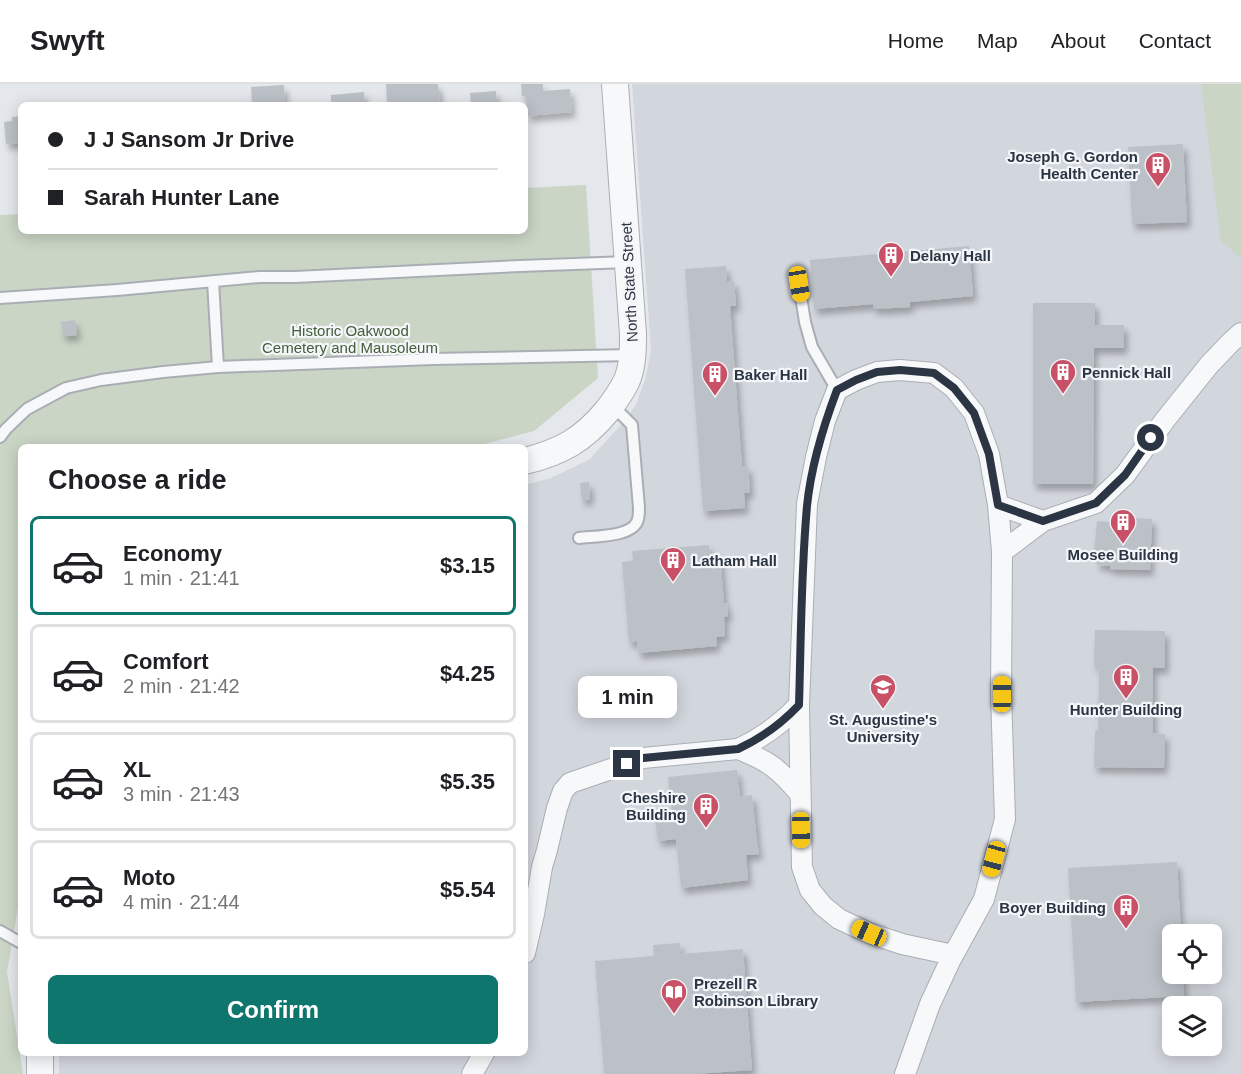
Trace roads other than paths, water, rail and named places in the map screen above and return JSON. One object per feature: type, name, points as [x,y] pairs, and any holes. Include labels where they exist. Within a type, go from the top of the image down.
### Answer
[{"type":"street","name":"North State Street","points":[[528,460],[561,449],[583,436],[596,424],[612,405],[627,378],[633,355],[629,262],[615,84]]},
{"type":"street","points":[[1002,552],[1043,521],[1096,503],[1125,475],[1209,364],[1241,333]]},
{"type":"street","points":[[905,1074],[930,1004],[984,898],[1005,819],[1002,552],[998,505],[989,454],[974,413],[954,388],[934,373],[900,370],[877,372],[837,390],[825,421],[807,504],[799,705],[802,867],[810,890],[823,906],[839,919],[869,933],[902,944],[953,955]]},
{"type":"street","points":[[998,505],[1043,521]]},
{"type":"street","points":[[528,940],[534,914],[536,881],[547,850],[557,808],[563,792],[570,783],[643,758],[738,749],[772,730],[799,705]]},
{"type":"street","points":[[738,749],[769,763],[785,776],[800,794]]},
{"type":"street","points":[[40,1056],[40,1074]]},
{"type":"street","points":[[472,1074],[482,1056]]},
{"type":"lane","points":[[0,298],[64,295],[259,277],[629,262]]},
{"type":"lane","points":[[213,281],[218,368]]},
{"type":"lane","points":[[799,284],[812,347],[837,390]]},
{"type":"lane","points":[[0,437],[27,409],[66,388],[101,380],[218,368],[433,359],[633,355]]},
{"type":"lane","points":[[579,538],[619,534],[631,529],[638,521],[639,508],[632,425],[612,405]]},
{"type":"lane","points":[[0,931],[18,941]]},
{"type":"place","name":"Joseph G. Gordon Health Center","points":[[1158,188]]},
{"type":"place","name":"Delany Hall","points":[[891,278]]},
{"type":"place","name":"Pennick Hall","points":[[1063,395]]},
{"type":"place","name":"Baker Hall","points":[[715,397]]},
{"type":"place","name":"Mosee Building","points":[[1123,545]]},
{"type":"place","name":"Latham Hall","points":[[673,583]]},
{"type":"place","name":"Hunter Building","points":[[1126,700]]},
{"type":"place","name":"St. Augustine's University","points":[[883,710]]},
{"type":"place","name":"Cheshire Building","points":[[706,829]]},
{"type":"place","name":"Boyer Building","points":[[1126,930]]},
{"type":"place","name":"Prezell R Robinson Library","points":[[674,1015]]},
{"type":"park label","name":"Historic Oakwood Cemetery and Mausoleum","points":[[350,338]]}]
